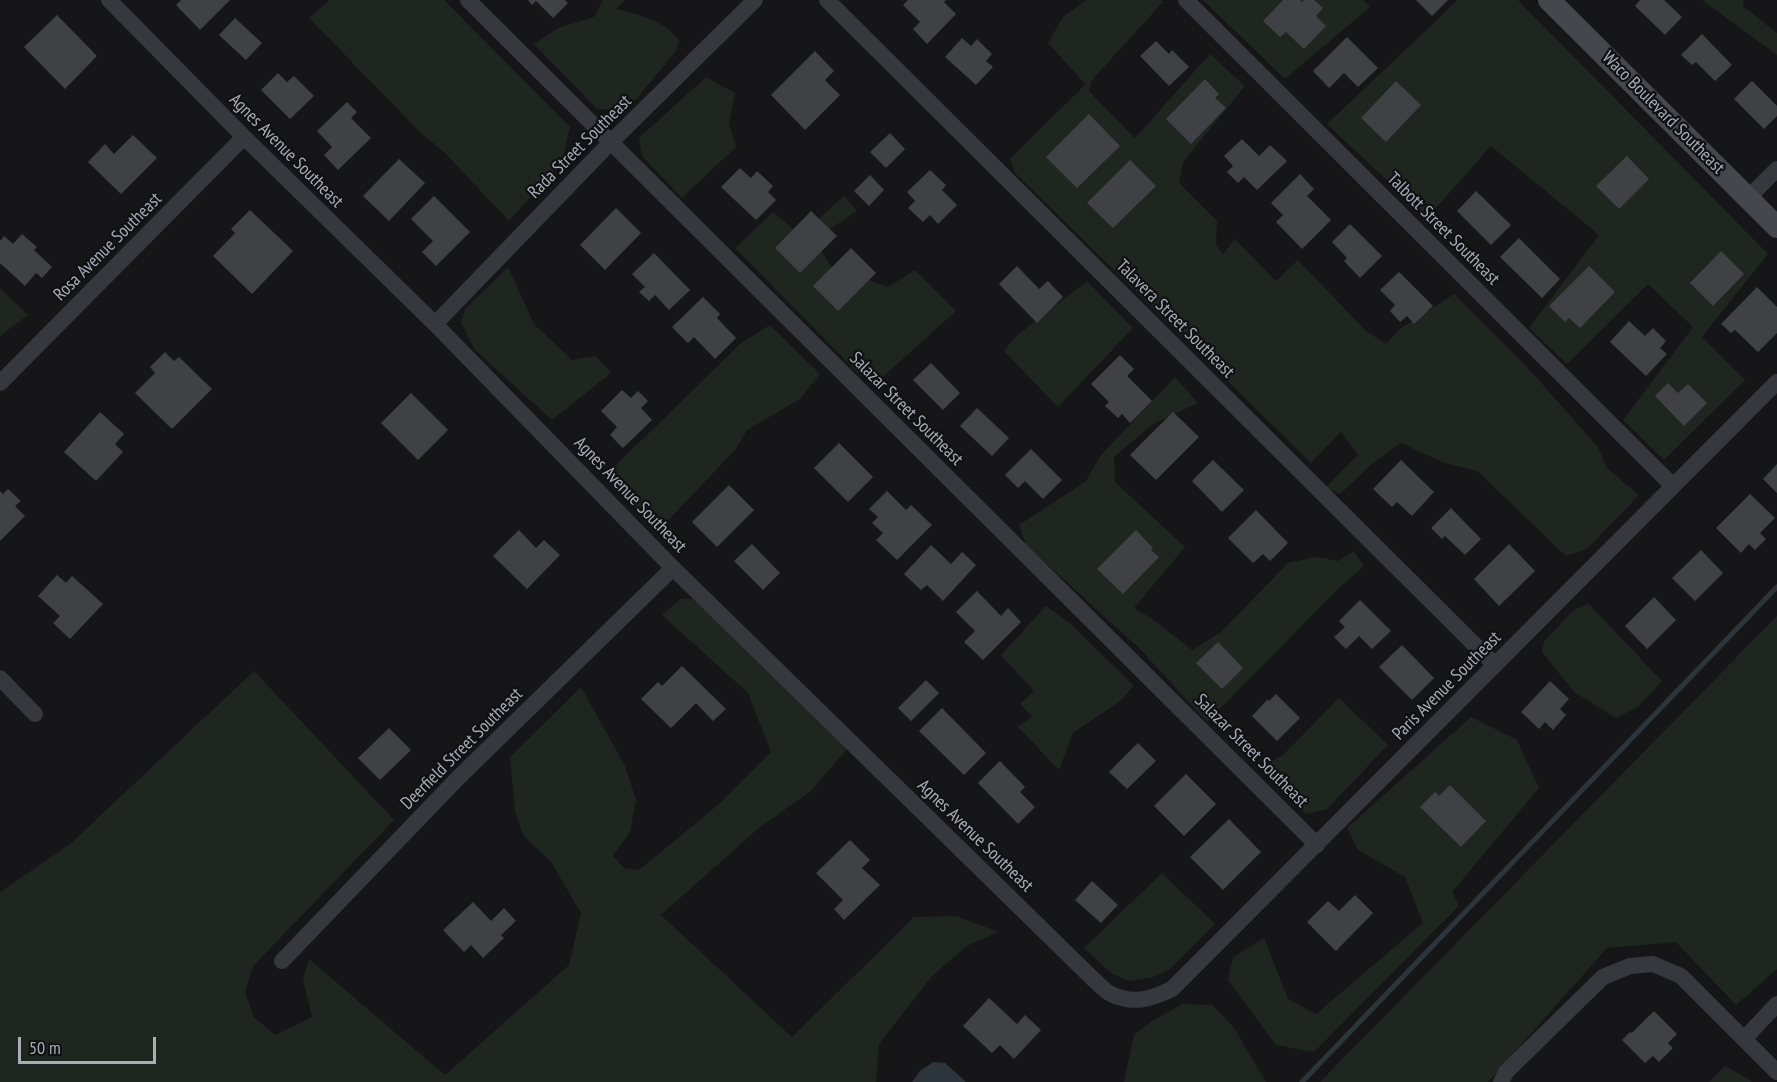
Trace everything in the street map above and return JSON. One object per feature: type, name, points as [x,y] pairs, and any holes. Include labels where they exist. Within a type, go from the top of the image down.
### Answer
[{"type":"street","name":"Agnes Avenue Southeast","points":[[109,0],[244,137],[435,324],[673,568],[1092,978],[1111,994],[1135,1000]]},
{"type":"street","name":"Salazar Street Southeast","points":[[468,0],[1317,845]]},
{"type":"street","name":"Rada Street Southeast","points":[[435,324],[610,142],[755,0]]},
{"type":"street","name":"Talavera Street Southeast","points":[[827,0],[1495,665]]},
{"type":"street","name":"Talbott Street Southeast","points":[[1186,0],[1673,486]]},
{"type":"street","name":"Waco Boulevard Southeast","points":[[1549,0],[1777,226]]},
{"type":"street","name":"Rosa Avenue Southeast","points":[[0,383],[244,137]]},
{"type":"street","points":[[1748,198],[1777,169]]},
{"type":"street","name":"Paris Avenue Southeast","points":[[1135,1000],[1151,999],[1172,989],[1777,381]]},
{"type":"street","name":"Deerfield Street Southeast","points":[[282,961],[459,778],[673,568]]},
{"type":"street","points":[[0,678],[35,714]]},
{"type":"street","points":[[1501,1082],[1506,1072],[1603,977],[1630,966],[1653,964],[1680,976],[1777,1072]]},
{"type":"street","points":[[1744,1039],[1777,1004]]},
{"type":"shaded area","points":[[330,0],[444,0],[570,127],[562,162],[509,221],[446,154],[418,130],[309,18]]},
{"type":"shaded area","points":[[603,0],[625,0],[616,9],[658,23],[679,40],[676,51],[627,110],[597,109],[534,44],[558,28],[594,17]]},
{"type":"shaded area","points":[[1086,0],[1160,0],[1163,2],[1091,81],[1089,91],[1135,138],[1210,54],[1245,86],[1183,162],[1179,183],[1217,221],[1216,245],[1223,254],[1235,239],[1276,281],[1298,260],[1366,331],[1386,344],[1400,329],[1454,294],[1526,366],[1598,447],[1607,468],[1639,495],[1587,549],[1566,556],[1477,471],[1445,463],[1401,443],[1373,463],[1340,494],[1326,487],[1358,455],[1341,432],[1311,463],[1015,173],[1010,159],[1085,84],[1048,43],[1063,17]]},
{"type":"shaded area","points":[[1203,0],[1363,0],[1370,7],[1285,79]]},
{"type":"shaded area","points":[[1458,0],[1518,0],[1768,254],[1702,337],[1745,380],[1664,460],[1623,420],[1693,327],[1648,284],[1567,364],[1529,328],[1599,235],[1491,146],[1427,218],[1327,124]]},
{"type":"shaded area","points":[[1702,0],[1743,0],[1744,7],[1777,33],[1777,55]]},
{"type":"shaded area","points":[[706,77],[735,93],[729,123],[736,147],[682,198],[642,156],[639,138]]},
{"type":"shaded area","points":[[844,196],[857,211],[815,239],[830,266],[888,287],[915,270],[956,311],[875,384],[857,372],[735,248],[773,212],[800,235]]},
{"type":"shaded area","points":[[508,267],[534,324],[572,360],[596,356],[611,373],[552,420],[475,350],[461,323],[465,309]]},
{"type":"shaded area","points":[[1087,281],[1133,328],[1058,407],[1004,351],[1015,337]]},
{"type":"shaded area","points":[[0,288],[28,315],[0,336]]},
{"type":"shaded area","points":[[770,325],[820,374],[800,399],[747,430],[735,450],[658,531],[604,477],[741,343]]},
{"type":"shaded area","points":[[1175,377],[1198,403],[1153,424],[1114,457],[1115,482],[1185,547],[1134,608],[1151,618],[1192,650],[1221,632],[1288,563],[1316,557],[1338,561],[1354,551],[1364,566],[1337,590],[1207,722],[1140,649],[1026,545],[1019,525],[1086,481],[1101,455]]},
{"type":"shaded area","points":[[680,599],[694,599],[847,749],[811,791],[760,827],[661,915],[792,1037],[914,917],[956,916],[999,932],[967,946],[932,976],[879,1044],[876,1082],[0,1082],[0,892],[69,845],[254,671],[394,820],[253,966],[245,992],[254,1017],[275,1035],[312,1017],[303,980],[309,959],[445,1075],[569,965],[581,913],[551,862],[523,835],[515,811],[510,757],[581,687],[625,766],[636,800],[630,832],[613,856],[624,868],[639,870],[719,804],[771,752],[748,693],[662,615]]},
{"type":"shaded area","points":[[1588,603],[1662,681],[1639,706],[1616,718],[1574,692],[1542,652],[1544,642],[1571,612]]},
{"type":"shaded area","points":[[1046,606],[1071,624],[1134,686],[1120,701],[1073,733],[1059,770],[1018,727],[1032,716],[1020,704],[1034,691],[1001,655]]},
{"type":"shaded area","points":[[1777,616],[1777,969],[1736,1005],[1676,942],[1607,948],[1488,1082],[1320,1082]]},
{"type":"shaded area","points":[[1339,698],[1388,745],[1327,809],[1306,814],[1279,789],[1263,765],[1282,756]]},
{"type":"shaded area","points":[[1471,717],[1517,740],[1539,788],[1452,892],[1459,906],[1314,1052],[1276,1045],[1228,980],[1233,957],[1264,938],[1288,999],[1316,1014],[1423,923],[1405,877],[1358,850],[1347,828]]},
{"type":"shaded area","points":[[1162,873],[1215,924],[1170,969],[1153,977],[1129,981],[1112,974],[1084,948]]},
{"type":"shaded area","points":[[1182,1004],[1212,1005],[1234,1028],[1266,1082],[1124,1082],[1134,1035]]},
{"type":"shaded area","points":[[933,1062],[945,1063],[966,1082],[912,1082],[920,1071]]},
{"type":"shaded area","points":[[1725,1066],[1750,1080],[1752,1082],[1709,1082]]},
{"type":"building","points":[[181,0],[230,0],[200,30],[176,5]]},
{"type":"building","points":[[528,0],[565,0],[568,3],[553,18],[536,1],[532,5]]},
{"type":"building","points":[[908,0],[946,0],[944,2],[956,14],[927,44],[913,29],[920,22],[903,5]]},
{"type":"building","points":[[1283,0],[1302,2],[1314,0],[1323,8],[1316,16],[1326,26],[1304,49],[1286,32],[1280,37],[1263,21]]},
{"type":"building","points":[[1416,0],[1448,0],[1432,16]]},
{"type":"building","points":[[1640,0],[1664,0],[1682,17],[1665,35],[1635,6]]},
{"type":"building","points":[[57,15],[97,56],[65,89],[24,47]]},
{"type":"building","points":[[235,18],[262,43],[246,60],[219,35]]},
{"type":"building","points":[[1702,34],[1732,65],[1715,81],[1696,62],[1692,65],[1681,55]]},
{"type":"building","points":[[1347,37],[1378,68],[1358,87],[1344,73],[1329,88],[1313,71]]},
{"type":"building","points":[[962,38],[971,46],[977,39],[992,54],[986,61],[993,67],[976,85],[945,57]]},
{"type":"building","points":[[1156,41],[1169,54],[1172,50],[1189,67],[1169,86],[1140,56]]},
{"type":"building","points":[[815,51],[834,71],[825,80],[840,95],[805,130],[771,95]]},
{"type":"building","points":[[278,73],[287,82],[294,76],[314,96],[290,119],[261,90]]},
{"type":"building","points":[[1205,79],[1219,94],[1215,98],[1226,108],[1191,144],[1166,119]]},
{"type":"building","points":[[1396,81],[1421,105],[1386,142],[1361,118]]},
{"type":"building","points":[[1752,81],[1777,106],[1777,116],[1764,129],[1734,99]]},
{"type":"building","points":[[347,102],[357,112],[351,118],[371,138],[338,170],[324,155],[332,147],[317,131]]},
{"type":"building","points":[[1089,114],[1120,146],[1077,188],[1046,157]]},
{"type":"building","points":[[890,133],[905,149],[886,168],[870,152]]},
{"type":"building","points":[[133,135],[157,158],[121,194],[88,162],[105,144],[114,154]]},
{"type":"building","points":[[1242,139],[1259,156],[1270,145],[1287,161],[1257,190],[1244,177],[1238,183],[1227,172],[1233,166],[1224,156]]},
{"type":"building","points":[[1627,156],[1649,179],[1619,209],[1596,186]]},
{"type":"building","points":[[399,159],[425,183],[389,221],[363,196]]},
{"type":"building","points":[[1130,160],[1156,186],[1113,228],[1087,203]]},
{"type":"building","points":[[740,168],[751,178],[757,171],[773,186],[768,192],[776,200],[756,220],[721,187]]},
{"type":"building","points":[[930,170],[946,185],[942,190],[957,205],[938,224],[930,215],[923,222],[908,208],[915,201],[907,192]]},
{"type":"building","points":[[1300,174],[1314,189],[1307,196],[1331,220],[1302,249],[1276,222],[1283,215],[1271,203]]},
{"type":"building","points":[[870,175],[884,190],[869,206],[854,191]]},
{"type":"building","points":[[1476,191],[1511,225],[1491,245],[1457,211]]},
{"type":"building","points":[[434,196],[470,232],[436,266],[422,252],[433,241],[411,219]]},
{"type":"building","points":[[616,208],[641,233],[605,270],[580,245]]},
{"type":"building","points":[[250,210],[293,251],[252,294],[213,256],[235,233],[231,229]]},
{"type":"building","points":[[811,211],[837,236],[800,273],[775,248]]},
{"type":"building","points":[[1350,224],[1382,256],[1360,278],[1344,261],[1347,258],[1332,242]]},
{"type":"building","points":[[22,234],[37,247],[34,250],[52,267],[42,278],[36,273],[25,286],[0,263],[0,241],[4,236],[13,244]]},
{"type":"building","points":[[1519,238],[1560,279],[1542,298],[1500,257]]},
{"type":"building","points":[[851,248],[876,273],[838,311],[813,286]]},
{"type":"building","points":[[1721,251],[1744,274],[1713,306],[1690,283]]},
{"type":"building","points":[[654,253],[690,290],[669,310],[655,295],[649,301],[639,292],[645,287],[632,274]]},
{"type":"building","points":[[1017,266],[1039,289],[1048,281],[1063,297],[1037,323],[999,284]]},
{"type":"building","points":[[1589,266],[1615,292],[1580,328],[1569,318],[1565,322],[1549,306]]},
{"type":"building","points":[[1399,272],[1433,306],[1414,324],[1407,316],[1400,322],[1390,311],[1395,305],[1380,290]]},
{"type":"building","points":[[1757,287],[1777,307],[1777,333],[1758,352],[1735,330],[1731,333],[1721,324]]},
{"type":"building","points":[[703,297],[720,314],[717,318],[736,338],[715,359],[694,337],[688,343],[672,327]]},
{"type":"building","points":[[1629,321],[1645,336],[1653,328],[1666,341],[1660,348],[1667,354],[1646,376],[1610,342]]},
{"type":"building","points":[[165,352],[174,361],[179,357],[212,389],[172,429],[135,393],[155,373],[150,367]]},
{"type":"building","points":[[1120,355],[1134,369],[1127,376],[1152,401],[1130,423],[1122,414],[1118,418],[1105,406],[1109,402],[1091,384]]},
{"type":"building","points":[[931,363],[960,393],[943,410],[913,380]]},
{"type":"building","points":[[1668,383],[1678,393],[1688,384],[1707,403],[1684,426],[1655,396]]},
{"type":"building","points":[[622,390],[631,398],[638,391],[648,401],[641,408],[652,420],[623,448],[610,435],[617,427],[601,411]]},
{"type":"building","points":[[411,393],[448,430],[418,460],[381,423]]},
{"type":"building","points":[[977,408],[1009,438],[992,456],[960,426]]},
{"type":"building","points":[[100,412],[124,434],[115,444],[123,452],[96,481],[64,452]]},
{"type":"building","points":[[1173,412],[1199,437],[1156,480],[1130,455]]},
{"type":"building","points":[[839,443],[873,477],[848,502],[814,468]]},
{"type":"building","points":[[1031,449],[1062,480],[1043,499],[1025,481],[1018,488],[1005,475]]},
{"type":"building","points":[[1213,460],[1244,490],[1222,512],[1192,481]]},
{"type":"building","points":[[1401,460],[1434,492],[1412,516],[1397,502],[1392,507],[1373,489]]},
{"type":"building","points":[[1777,464],[1777,493],[1763,479]]},
{"type":"building","points":[[729,485],[754,510],[717,547],[692,522]]},
{"type":"building","points":[[8,489],[21,501],[15,506],[25,516],[0,541],[0,491],[3,494]]},
{"type":"building","points":[[887,491],[906,510],[911,505],[932,525],[897,560],[876,540],[883,533],[872,523],[878,517],[869,509]]},
{"type":"building","points":[[1750,494],[1775,518],[1760,533],[1766,539],[1755,550],[1749,544],[1741,553],[1716,528]]},
{"type":"building","points":[[1451,508],[1481,539],[1465,555],[1445,536],[1442,539],[1431,528]]},
{"type":"building","points":[[1256,510],[1288,543],[1270,561],[1263,554],[1253,563],[1228,538]]},
{"type":"building","points":[[519,530],[536,548],[544,540],[560,555],[527,589],[493,556]]},
{"type":"building","points":[[1136,530],[1159,557],[1123,594],[1097,569]]},
{"type":"building","points":[[752,544],[780,573],[763,590],[734,561]]},
{"type":"building","points":[[1509,544],[1535,571],[1499,606],[1474,579]]},
{"type":"building","points":[[931,545],[951,564],[962,552],[976,565],[943,601],[927,585],[921,590],[904,574]]},
{"type":"building","points":[[1701,550],[1723,573],[1695,601],[1672,578]]},
{"type":"building","points":[[57,575],[66,583],[72,576],[103,604],[70,639],[53,623],[60,616],[38,596]]},
{"type":"building","points":[[977,591],[1001,616],[1008,608],[1021,622],[983,660],[964,642],[975,631],[956,612]]},
{"type":"building","points":[[1654,597],[1676,620],[1647,649],[1625,626]]},
{"type":"building","points":[[1360,600],[1391,631],[1372,649],[1359,636],[1346,649],[1334,637],[1345,627],[1339,621]]},
{"type":"building","points":[[1218,642],[1243,668],[1222,689],[1196,663]]},
{"type":"building","points":[[1402,645],[1434,678],[1412,700],[1379,667]]},
{"type":"building","points":[[682,666],[726,709],[713,721],[696,703],[671,728],[641,699],[658,682],[662,686]]},
{"type":"building","points":[[926,680],[939,693],[911,721],[898,708]]},
{"type":"building","points":[[1550,681],[1569,699],[1560,709],[1566,715],[1553,730],[1545,722],[1539,729],[1521,712]]},
{"type":"building","points":[[1276,694],[1300,718],[1277,741],[1252,716]]},
{"type":"building","points":[[942,708],[986,753],[964,775],[919,731]]},
{"type":"building","points":[[389,728],[411,750],[380,780],[358,758]]},
{"type":"building","points":[[1138,743],[1156,761],[1127,789],[1109,772]]},
{"type":"building","points":[[1000,761],[1025,787],[1020,792],[1035,807],[1018,824],[978,783]]},
{"type":"building","points":[[1186,774],[1216,804],[1184,836],[1154,806]]},
{"type":"building","points":[[1450,785],[1486,821],[1461,847],[1420,807],[1435,792],[1439,796]]},
{"type":"building","points":[[1229,819],[1261,852],[1223,890],[1190,857]]},
{"type":"building","points":[[850,840],[870,860],[862,868],[880,885],[844,920],[834,909],[843,900],[816,873]]},
{"type":"building","points":[[1092,881],[1118,905],[1101,923],[1075,900]]},
{"type":"building","points":[[1355,895],[1373,913],[1336,951],[1307,922],[1328,901],[1339,911]]},
{"type":"building","points":[[473,902],[491,921],[504,908],[516,921],[501,935],[504,938],[483,958],[471,945],[464,952],[443,930]]},
{"type":"building","points":[[989,998],[1017,1024],[1025,1015],[1041,1030],[1014,1059],[1000,1045],[992,1053],[963,1026]]},
{"type":"building","points":[[1654,1011],[1677,1034],[1668,1043],[1673,1048],[1659,1062],[1653,1056],[1645,1063],[1622,1040]]},
{"type":"waterway","points":[[1302,1082],[1777,587]]}]
